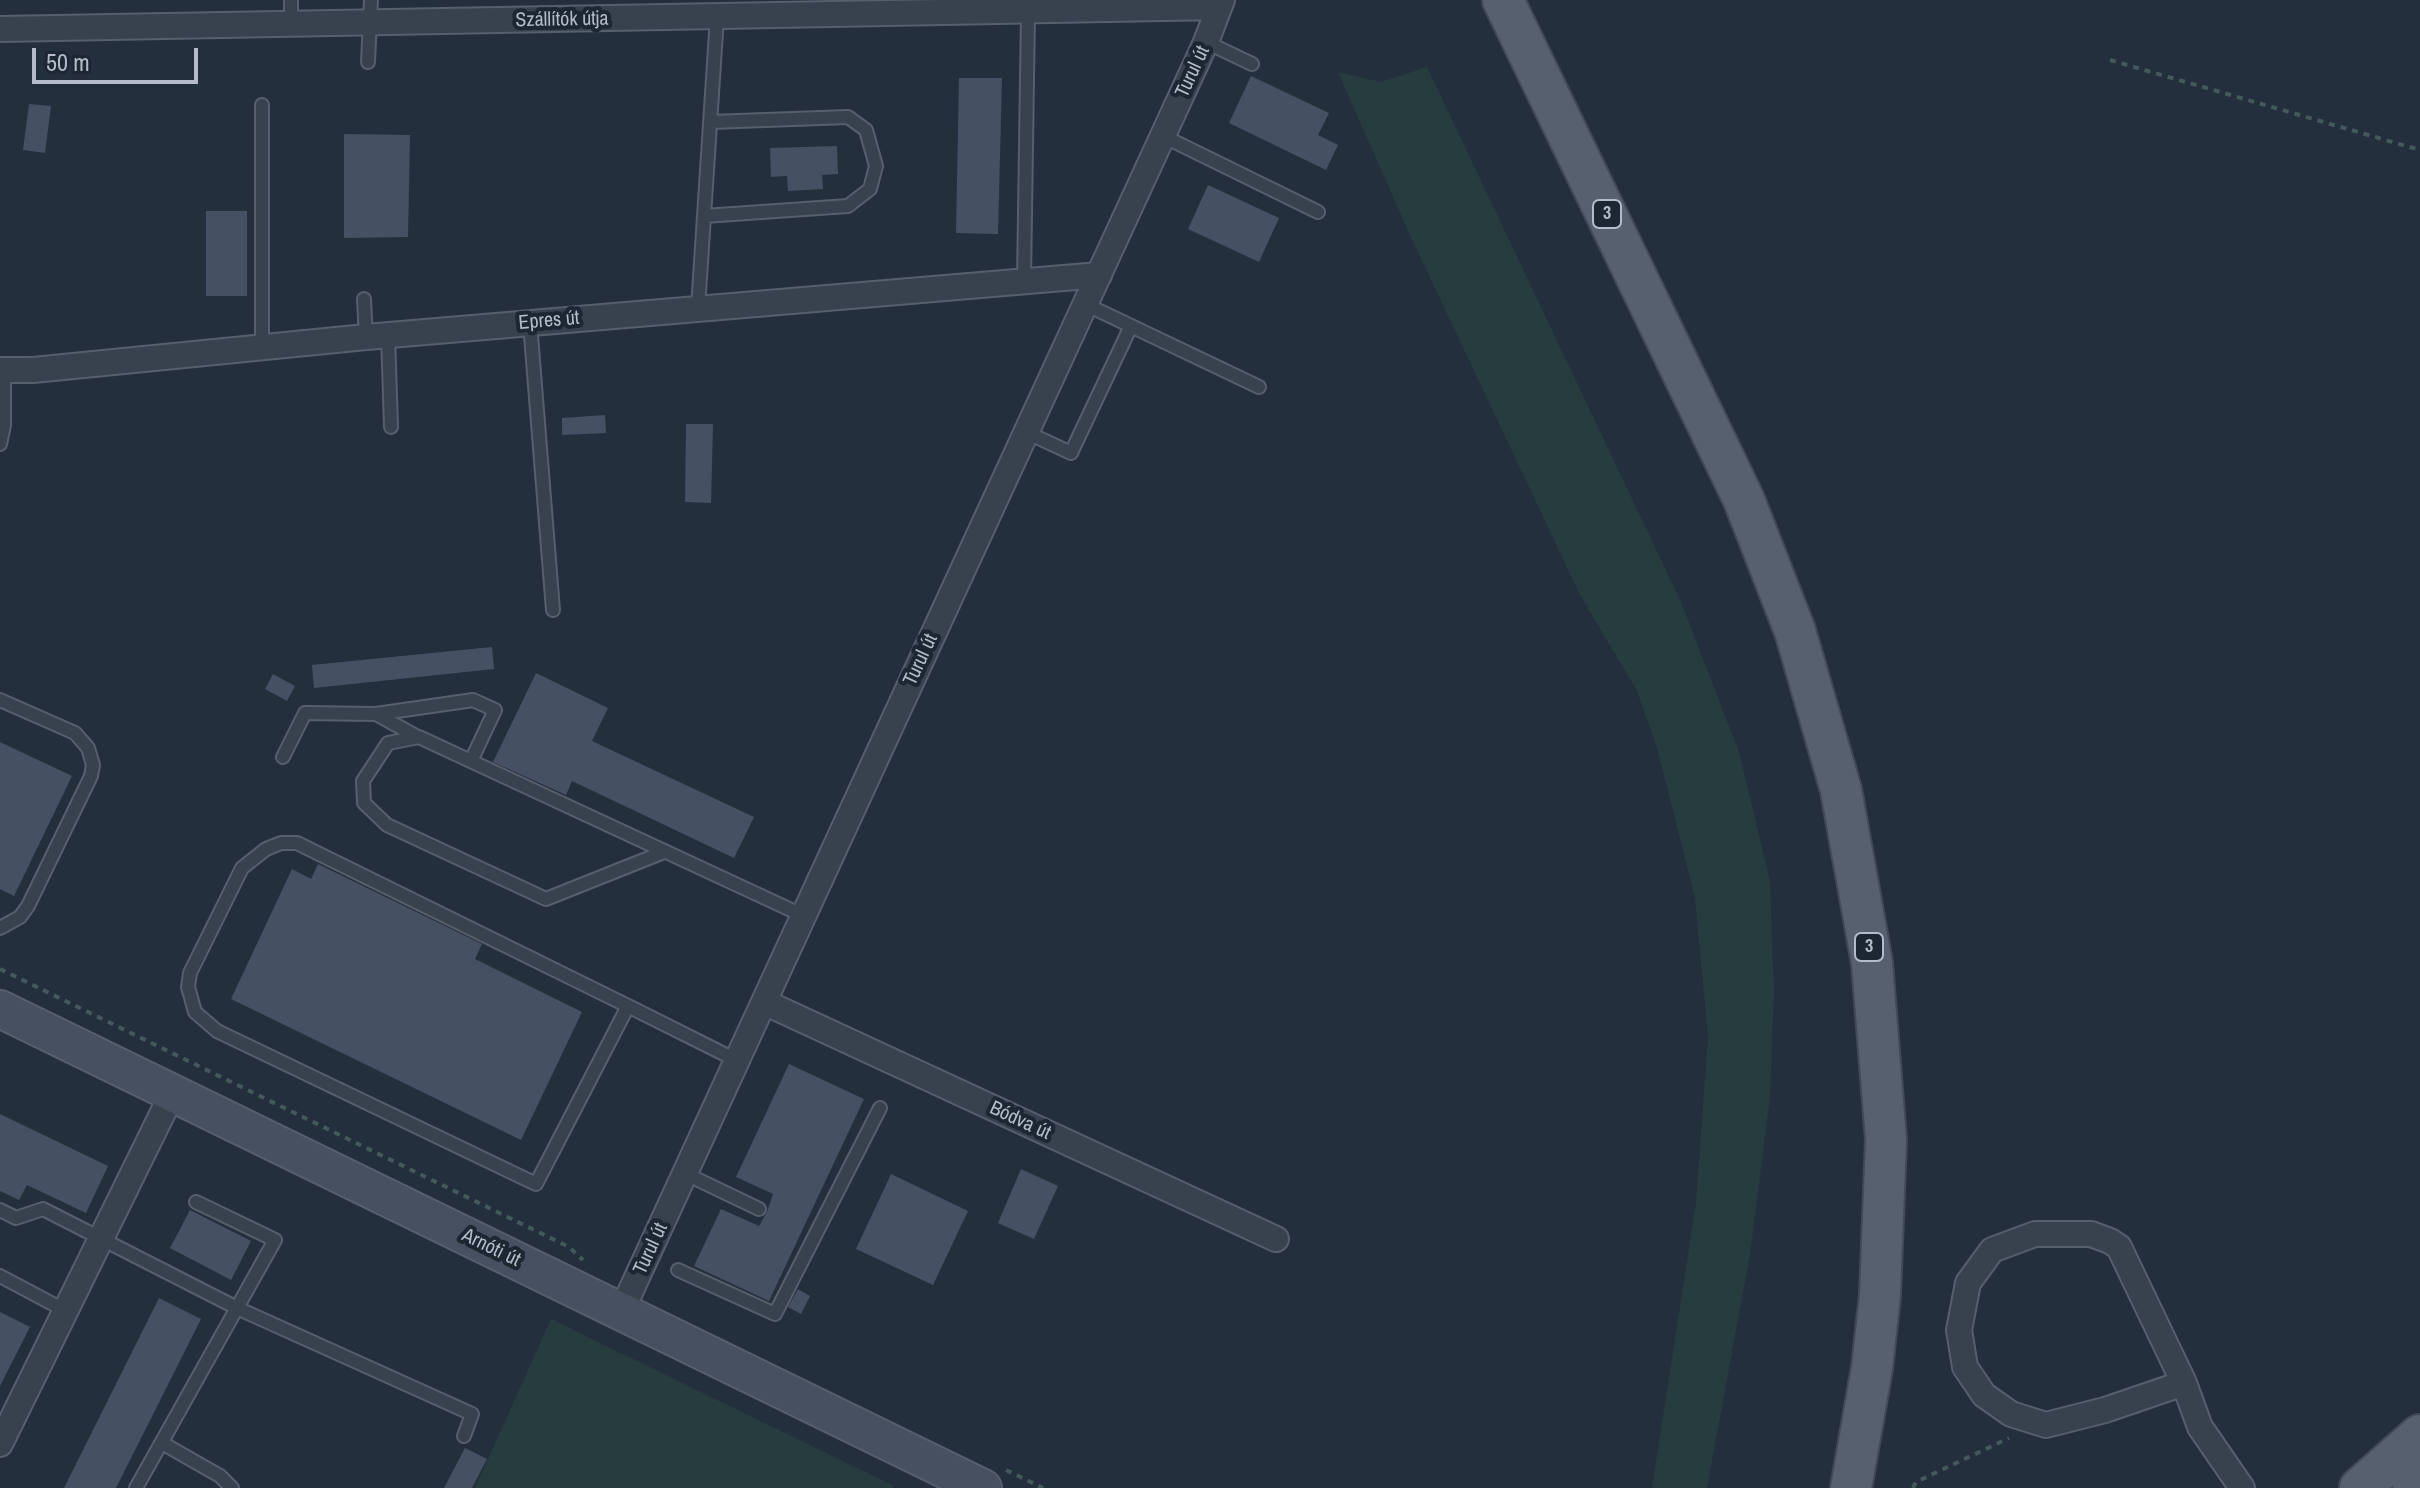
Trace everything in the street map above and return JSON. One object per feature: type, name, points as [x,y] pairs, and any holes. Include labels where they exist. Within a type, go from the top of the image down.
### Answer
[{"type":"main road","name":"3","points":[[1503,0],[1744,500],[1795,631],[1841,790],[1872,963],[1886,1140],[1880,1295],[1872,1368],[1851,1488]]},
{"type":"main road","name":"Arnóti út","points":[[0,1009],[983,1488]]},
{"type":"main road","points":[[2360,1488],[2420,1435]]},
{"type":"main road","points":[[2413,1488],[2420,1481]]},
{"type":"street","name":"Szállítók útja","points":[[0,29],[291,25],[370,12],[639,9],[717,17],[1028,12],[1220,4]]},
{"type":"street","name":"Turul út","points":[[621,1312],[1163,136],[1220,4]]},
{"type":"street","name":"Epres út","points":[[2,370],[1099,275]]},
{"type":"street","name":"Bódva út","points":[[764,1002],[1276,1239]]},
{"type":"street","points":[[0,1444],[173,1092]]},
{"type":"street","points":[[2184,1383],[2070,1420],[2037,1424],[1997,1406],[1973,1381],[1960,1351],[1962,1300],[1978,1266],[1992,1250],[2035,1234],[2091,1234],[2119,1247],[2184,1383],[2200,1427],[2242,1488]]},
{"type":"lane","points":[[291,0],[291,25]]},
{"type":"lane","points":[[368,62],[370,12]]},
{"type":"lane","points":[[1024,280],[1028,12]]},
{"type":"lane","points":[[698,308],[717,17]]},
{"type":"lane","points":[[1206,42],[1252,64]]},
{"type":"lane","points":[[262,105],[262,349]]},
{"type":"lane","points":[[704,216],[848,206],[870,189],[876,166],[866,130],[848,117],[710,122]]},
{"type":"lane","points":[[1163,136],[1318,212]]},
{"type":"lane","points":[[364,299],[377,336],[391,427]]},
{"type":"lane","points":[[1085,304],[1259,387]]},
{"type":"lane","points":[[530,323],[553,610]]},
{"type":"lane","points":[[1026,432],[1071,453],[1131,326]]},
{"type":"lane","points":[[0,444],[4,425],[2,370]]},
{"type":"lane","points":[[0,700],[75,733],[88,748],[93,765],[91,776],[28,906],[20,917],[0,928]]},
{"type":"lane","points":[[283,757],[305,713],[376,714],[473,700],[495,710],[471,761]]},
{"type":"lane","points":[[376,714],[419,737],[804,916]]},
{"type":"lane","points":[[419,737],[388,743],[363,781],[364,803],[375,816],[402,832],[546,899],[664,852]]},
{"type":"lane","points":[[628,1006],[536,1184],[217,1031],[195,1012],[188,987],[190,973],[242,868],[266,849],[281,843],[297,843],[628,1006],[738,1061]]},
{"type":"lane","points":[[678,1270],[775,1314],[880,1108]]},
{"type":"lane","points":[[686,1174],[759,1209]]},
{"type":"lane","points":[[136,1488],[275,1240],[196,1202]]},
{"type":"lane","points":[[0,1210],[16,1218],[43,1209],[237,1308],[472,1414],[464,1436]]},
{"type":"lane","points":[[0,1276],[66,1311]]},
{"type":"lane","points":[[162,1443],[220,1476],[232,1488]]},
{"type":"path","points":[[2110,60],[2420,150]]},
{"type":"path","points":[[1913,1488],[1916,1482],[2037,1424]]},
{"type":"green space","points":[[1427,67],[1681,602],[1739,752],[1770,881],[1774,991],[1770,1097],[1750,1254],[1707,1488],[1652,1488],[1696,1203],[1708,1037],[1695,898],[1657,748],[1637,691],[1580,595],[1408,231],[1338,72],[1381,82]]},
{"type":"green space","points":[[551,1319],[894,1486],[475,1488]]},
{"type":"building","points":[[1251,76],[1329,113],[1318,135],[1338,145],[1326,170],[1229,123]]},
{"type":"building","points":[[959,78],[1002,78],[998,234],[956,233]]},
{"type":"building","points":[[29,104],[51,106],[45,153],[23,150]]},
{"type":"building","points":[[344,134],[410,135],[408,237],[344,238]]},
{"type":"building","points":[[837,146],[838,174],[822,175],[823,189],[788,191],[787,176],[771,177],[770,148]]},
{"type":"building","points":[[1208,185],[1279,218],[1259,262],[1188,229]]},
{"type":"building","points":[[206,211],[247,211],[247,296],[206,296]]},
{"type":"building","points":[[605,415],[606,433],[562,435],[562,418]]},
{"type":"building","points":[[686,424],[713,424],[711,503],[685,502]]},
{"type":"building","points":[[492,647],[494,669],[314,688],[312,665]]},
{"type":"building","points":[[536,673],[608,708],[592,741],[754,817],[734,858],[572,781],[566,795],[493,762]]},
{"type":"building","points":[[273,674],[295,686],[287,701],[265,689]]},
{"type":"building","points":[[0,742],[72,776],[14,896],[0,889]]},
{"type":"building","points":[[318,864],[482,944],[475,959],[582,1012],[521,1140],[231,999],[292,869],[311,879]]},
{"type":"building","points":[[789,1064],[864,1099],[769,1301],[694,1266],[721,1209],[759,1226],[767,1212],[773,1194],[736,1177]]},
{"type":"building","points":[[0,1114],[108,1166],[86,1213],[27,1185],[19,1200],[0,1191]]},
{"type":"building","points":[[1021,1169],[1058,1186],[1034,1239],[998,1223]]},
{"type":"building","points":[[891,1174],[968,1211],[933,1285],[856,1249]]},
{"type":"building","points":[[190,1210],[251,1241],[231,1280],[170,1248]]},
{"type":"building","points":[[798,1289],[810,1296],[801,1314],[788,1307]]},
{"type":"building","points":[[159,1298],[201,1319],[116,1488],[64,1488]]},
{"type":"building","points":[[0,1312],[30,1327],[0,1386]]},
{"type":"building","points":[[465,1448],[487,1459],[472,1488],[444,1488]]}]
